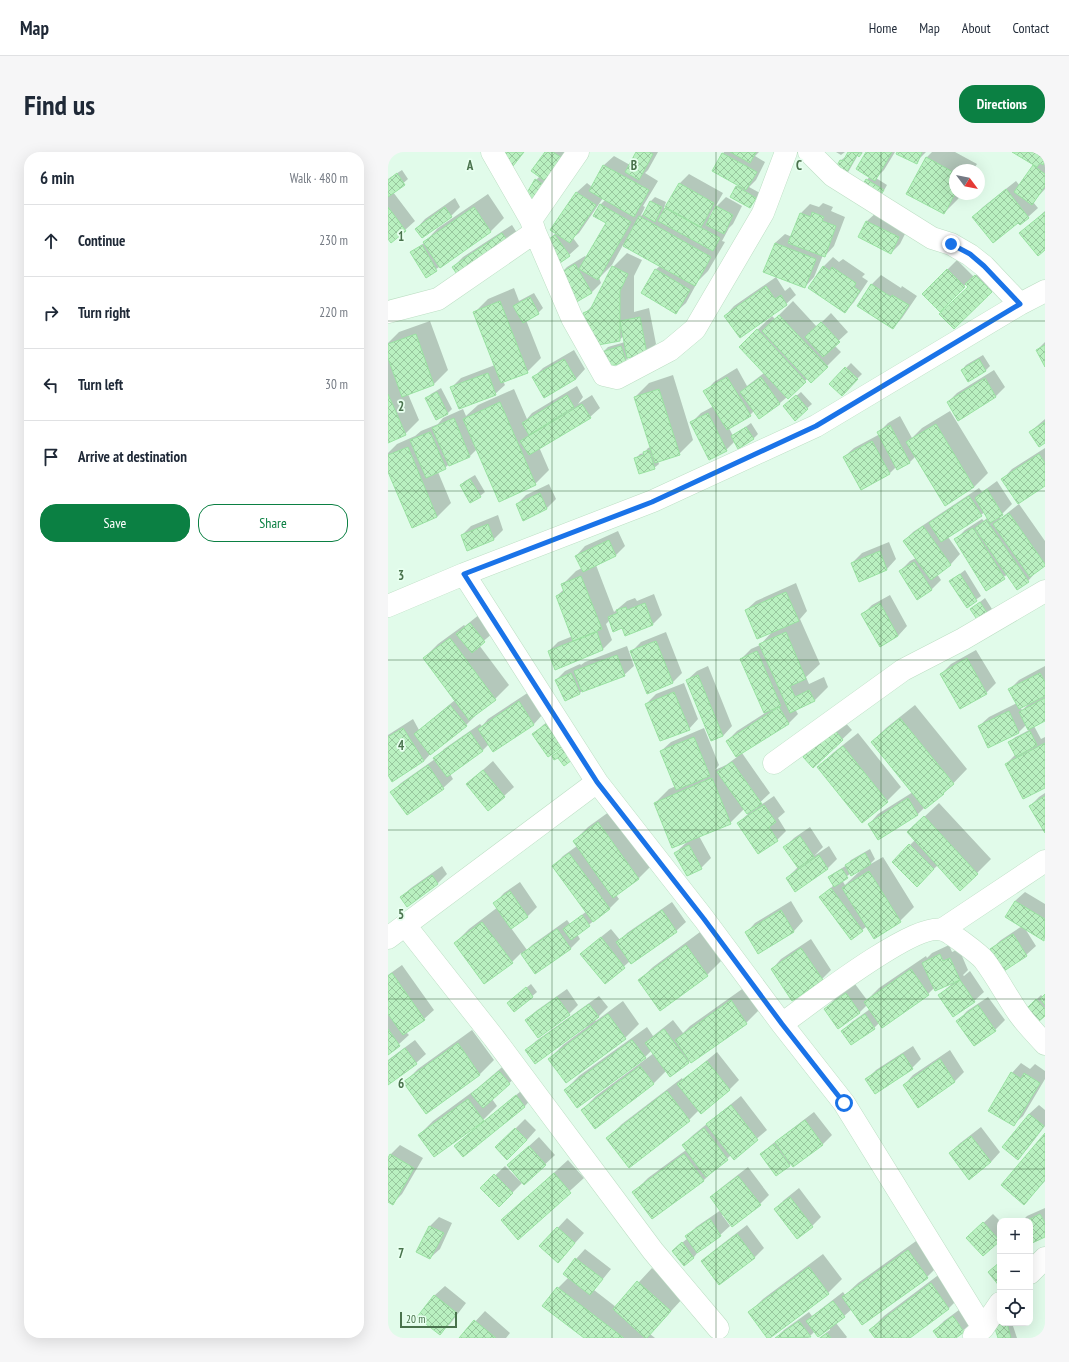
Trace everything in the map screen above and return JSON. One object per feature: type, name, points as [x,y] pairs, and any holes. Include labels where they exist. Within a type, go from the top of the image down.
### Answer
[{"type":"street","points":[[492,152],[533,226],[572,318],[604,375],[618,378],[670,350],[695,329],[763,213],[786,152]]},
{"type":"street","points":[[388,312],[438,299],[533,226],[578,152]]},
{"type":"street","points":[[809,152],[839,181],[932,238],[951,244],[970,254],[984,266],[1020,304]]},
{"type":"street","points":[[388,606],[464,574],[652,502],[816,426],[1020,304],[1045,291]]},
{"type":"street","points":[[464,574],[597,782],[704,919],[782,1024],[844,1103],[978,1333],[997,1306]]},
{"type":"street","points":[[774,763],[903,670],[963,639],[1045,591]]},
{"type":"street","points":[[597,782],[396,932],[494,1038],[653,1251],[718,1328]]},
{"type":"street","points":[[782,1024],[875,957],[912,937],[930,930],[943,929],[1045,861]]},
{"type":"street","points":[[943,929],[970,947],[984,960],[1020,1015],[1045,1044]]},
{"type":"street","points":[[1033,1271],[1045,1258]]},
{"type":"building","points":[[506,152],[524,152],[513,166],[501,157]]},
{"type":"building","points":[[545,152],[553,152],[565,160],[548,183],[531,171]]},
{"type":"building","points":[[636,152],[649,152],[653,154],[639,180],[625,172]]},
{"type":"building","points":[[730,152],[756,152],[750,163]]},
{"type":"building","points":[[848,152],[862,153],[859,157],[857,155],[842,180],[834,171],[840,160],[843,161]]},
{"type":"building","points":[[866,152],[892,152],[875,181],[856,169]]},
{"type":"building","points":[[897,152],[922,152],[917,164],[896,154]]},
{"type":"building","points":[[1012,152],[1045,152],[1045,161],[1043,165],[1040,163],[1037,167]]},
{"type":"building","points":[[722,153],[757,172],[746,190],[712,171]]},
{"type":"building","points":[[926,157],[949,170],[949,200],[952,200],[944,214],[906,194]]},
{"type":"building","points":[[603,165],[649,190],[634,217],[589,191]]},
{"type":"building","points":[[1033,165],[1045,174],[1045,186],[1032,205],[1014,192]]},
{"type":"building","points":[[397,173],[405,185],[388,197],[388,180]]},
{"type":"building","points":[[535,179],[547,187],[536,203],[525,196]]},
{"type":"building","points":[[866,179],[884,190],[877,200],[860,189]]},
{"type":"building","points":[[679,183],[714,203],[701,227],[665,207]]},
{"type":"building","points":[[736,186],[756,198],[750,208],[730,197]]},
{"type":"building","points":[[1006,189],[1029,218],[1020,225],[1018,223],[993,243],[972,217]]},
{"type":"building","points":[[576,192],[596,205],[570,243],[550,230]]},
{"type":"building","points":[[650,201],[662,207],[655,222],[643,215]]},
{"type":"building","points":[[600,204],[631,222],[598,280],[579,269],[606,223],[593,216]]},
{"type":"building","points":[[716,206],[733,215],[724,234],[706,225]]},
{"type":"building","points":[[388,207],[406,231],[391,243],[388,239]]},
{"type":"building","points":[[445,207],[452,217],[422,238],[415,229]]},
{"type":"building","points":[[474,207],[491,232],[440,268],[423,242]]},
{"type":"building","points":[[665,208],[720,238],[713,251],[658,221]]},
{"type":"building","points":[[812,212],[824,217],[822,221],[836,226],[825,257],[788,243],[800,213],[811,217]]},
{"type":"building","points":[[1045,212],[1045,250],[1038,256],[1019,233]]},
{"type":"building","points":[[639,216],[711,257],[695,286],[623,246]]},
{"type":"building","points":[[866,221],[899,237],[891,254],[858,237]]},
{"type":"building","points":[[502,233],[511,246],[461,280],[452,267]]},
{"type":"building","points":[[555,235],[570,256],[557,265],[542,244]]},
{"type":"building","points":[[775,243],[816,259],[805,288],[763,272]]},
{"type":"building","points":[[422,245],[437,271],[426,278],[410,252]]},
{"type":"building","points":[[575,264],[592,293],[573,304],[556,276]]},
{"type":"building","points":[[612,266],[628,274],[620,291],[620,341],[598,345],[583,313],[590,310]]},
{"type":"building","points":[[823,266],[830,271],[832,267],[856,283],[854,287],[860,291],[845,313],[808,288]]},
{"type":"building","points":[[655,269],[690,290],[676,314],[641,293]]},
{"type":"building","points":[[947,269],[965,287],[940,312],[922,294]]},
{"type":"building","points":[[975,275],[992,292],[954,329],[939,314],[968,287],[965,284]]},
{"type":"building","points":[[871,284],[891,297],[892,295],[909,305],[893,329],[857,306]]},
{"type":"building","points":[[766,286],[775,299],[781,295],[787,305],[740,338],[724,316]]},
{"type":"building","points":[[530,297],[539,314],[523,323],[513,306]]},
{"type":"building","points":[[500,301],[528,373],[501,383],[473,312]]},
{"type":"building","points":[[779,315],[828,367],[811,383],[762,331]]},
{"type":"building","points":[[640,317],[647,354],[627,358],[620,321]]},
{"type":"building","points":[[821,322],[840,342],[823,357],[805,337]]},
{"type":"building","points":[[757,329],[806,382],[788,399],[739,347]]},
{"type":"building","points":[[416,334],[434,385],[402,397],[388,358],[388,344]]},
{"type":"building","points":[[1045,345],[1045,367],[1036,350]]},
{"type":"building","points":[[621,346],[626,362],[607,367],[602,352]]},
{"type":"building","points":[[564,359],[576,379],[544,398],[532,377]]},
{"type":"building","points":[[979,359],[986,371],[968,382],[961,370]]},
{"type":"building","points":[[845,367],[858,379],[842,396],[829,384]]},
{"type":"building","points":[[488,373],[496,395],[459,409],[450,387]]},
{"type":"building","points":[[727,377],[751,416],[727,430],[703,391]]},
{"type":"building","points":[[761,377],[780,404],[759,419],[740,392]]},
{"type":"building","points":[[985,378],[996,397],[958,421],[947,402]]},
{"type":"building","points":[[659,389],[680,455],[655,463],[634,397]]},
{"type":"building","points":[[437,392],[448,414],[436,420],[425,398]]},
{"type":"building","points":[[388,394],[406,435],[388,443]]},
{"type":"building","points":[[567,395],[574,407],[529,435],[522,423]]},
{"type":"building","points":[[796,395],[808,409],[795,421],[783,406]]},
{"type":"building","points":[[500,402],[536,485],[499,502],[463,419]]},
{"type":"building","points":[[582,404],[591,418],[529,455],[520,441]]},
{"type":"building","points":[[708,413],[727,451],[709,460],[690,422]]},
{"type":"building","points":[[454,418],[470,457],[449,466],[432,428]]},
{"type":"building","points":[[1045,422],[1045,443],[1039,447],[1029,432]]},
{"type":"building","points":[[936,424],[974,487],[945,506],[906,442]]},
{"type":"building","points":[[890,425],[910,463],[897,470],[877,432]]},
{"type":"building","points":[[746,427],[754,439],[738,449],[731,436]]},
{"type":"building","points":[[430,432],[446,469],[426,478],[410,440]]},
{"type":"building","points":[[872,441],[890,474],[861,490],[843,457]]},
{"type":"building","points":[[408,447],[437,517],[412,528],[388,472],[388,455]]},
{"type":"building","points":[[649,450],[655,469],[639,474],[634,458],[644,455],[643,452]]},
{"type":"building","points":[[1039,454],[1045,463],[1045,486],[1018,504],[1001,479]]},
{"type":"building","points":[[470,479],[481,497],[470,503],[460,485]]},
{"type":"building","points":[[987,489],[1003,515],[990,523],[975,498]]},
{"type":"building","points":[[540,493],[547,509],[523,521],[516,504]]},
{"type":"building","points":[[969,496],[982,516],[941,542],[929,523]]},
{"type":"building","points":[[1009,513],[1045,564],[1045,566],[1030,577],[993,524]]},
{"type":"building","points":[[986,520],[1029,582],[1017,590],[975,528]]},
{"type":"building","points":[[488,524],[494,540],[467,551],[461,535]]},
{"type":"building","points":[[923,526],[951,565],[931,580],[903,541]]},
{"type":"building","points":[[973,528],[1005,579],[986,591],[954,539]]},
{"type":"building","points":[[609,540],[616,556],[583,572],[575,556]]},
{"type":"building","points":[[880,551],[887,570],[859,582],[851,563]]},
{"type":"building","points":[[914,562],[932,590],[917,600],[899,571]]},
{"type":"building","points":[[960,574],[977,601],[967,608],[949,581]]},
{"type":"building","points":[[581,576],[602,629],[573,641],[556,596],[564,592],[561,584]]},
{"type":"building","points":[[786,592],[799,621],[757,639],[745,610]]},
{"type":"building","points":[[980,602],[988,614],[978,621],[970,609]]},
{"type":"building","points":[[645,603],[653,625],[625,636],[622,628],[613,632],[608,617],[618,613],[616,610],[626,607],[627,610]]},
{"type":"building","points":[[880,603],[898,636],[880,647],[861,614]]},
{"type":"building","points":[[470,623],[485,642],[472,653],[456,634]]},
{"type":"building","points":[[597,632],[603,650],[555,670],[548,651]]},
{"type":"building","points":[[786,632],[806,679],[790,686],[795,697],[809,690],[815,701],[790,713],[759,644]]},
{"type":"building","points":[[450,638],[496,700],[469,720],[423,658]]},
{"type":"building","points":[[656,641],[673,683],[647,694],[630,651]]},
{"type":"building","points":[[757,651],[781,706],[764,713],[740,659]]},
{"type":"building","points":[[617,655],[625,676],[582,692],[574,671]]},
{"type":"building","points":[[967,658],[987,694],[960,709],[940,674]]},
{"type":"building","points":[[571,673],[580,694],[565,701],[555,680]]},
{"type":"building","points":[[1040,673],[1045,682],[1045,696],[1019,709],[1008,689]]},
{"type":"building","points":[[698,675],[723,736],[711,741],[686,680]]},
{"type":"building","points":[[674,692],[690,730],[660,741],[645,704]]},
{"type":"building","points":[[1045,698],[1045,721],[1028,730],[1019,712]]},
{"type":"building","points":[[519,701],[534,725],[493,752],[478,729]]},
{"type":"building","points":[[450,705],[467,726],[430,755],[414,734]]},
{"type":"building","points":[[779,707],[789,724],[736,757],[726,741]]},
{"type":"building","points":[[1009,711],[1019,733],[988,748],[978,726]]},
{"type":"building","points":[[900,718],[954,784],[925,809],[871,742]]},
{"type":"building","points":[[546,724],[562,747],[548,757],[532,734]]},
{"type":"building","points":[[403,728],[424,761],[392,782],[388,775],[388,737]]},
{"type":"building","points":[[833,728],[843,740],[813,768],[803,757]]},
{"type":"building","points":[[1030,731],[1037,745],[1016,757],[1008,742]]},
{"type":"building","points":[[470,732],[483,751],[447,777],[433,758]]},
{"type":"building","points":[[694,737],[710,776],[676,790],[660,751]]},
{"type":"building","points":[[1045,743],[1045,788],[1023,799],[1005,764]]},
{"type":"building","points":[[843,746],[888,802],[862,823],[817,767]]},
{"type":"building","points":[[563,748],[572,760],[564,766],[558,758],[554,760],[552,756]]},
{"type":"building","points":[[732,762],[762,804],[747,814],[717,772]]},
{"type":"building","points":[[428,765],[444,789],[407,815],[390,792]]},
{"type":"building","points":[[483,770],[505,797],[488,811],[466,784]]},
{"type":"building","points":[[712,778],[731,824],[672,848],[654,803]]},
{"type":"building","points":[[1045,796],[1045,833],[1029,806]]},
{"type":"building","points":[[908,798],[918,815],[878,840],[868,824]]},
{"type":"building","points":[[764,805],[776,822],[769,827],[778,841],[758,854],[737,823]]},
{"type":"building","points":[[924,816],[978,874],[960,891],[907,832]]},
{"type":"building","points":[[598,822],[639,879],[613,898],[573,841]]},
{"type":"building","points":[[800,836],[814,857],[798,868],[783,847]]},
{"type":"building","points":[[909,844],[934,869],[917,887],[892,862]]},
{"type":"building","points":[[689,845],[702,869],[687,876],[674,853]]},
{"type":"building","points":[[569,853],[610,909],[593,922],[552,866]]},
{"type":"building","points":[[865,853],[871,864],[851,876],[845,865]]},
{"type":"building","points":[[819,855],[828,869],[795,892],[786,878]]},
{"type":"building","points":[[842,869],[848,878],[834,887],[828,877]]},
{"type":"building","points":[[869,871],[901,922],[874,939],[842,888]]},
{"type":"building","points":[[432,875],[438,884],[407,907],[400,897]]},
{"type":"building","points":[[831,888],[863,931],[851,940],[819,897]]},
{"type":"building","points":[[510,891],[528,917],[511,929],[493,903]]},
{"type":"building","points":[[1015,901],[1045,919],[1044,941],[1005,917]]},
{"type":"building","points":[[662,910],[677,932],[631,964],[616,942]]},
{"type":"building","points":[[781,910],[794,932],[758,954],[745,932]]},
{"type":"building","points":[[582,915],[590,926],[571,940],[563,929]]},
{"type":"building","points":[[482,922],[513,963],[484,984],[454,943]]},
{"type":"building","points":[[557,929],[571,949],[535,974],[521,954]]},
{"type":"building","points":[[1013,934],[1027,956],[1004,971],[990,949]]},
{"type":"building","points":[[601,937],[625,968],[605,984],[580,954]]},
{"type":"building","points":[[686,945],[708,976],[660,1011],[638,980]]},
{"type":"building","points":[[801,948],[823,980],[792,1001],[771,969]]},
{"type":"building","points":[[940,954],[943,961],[950,958],[960,980],[935,991],[922,963]]},
{"type":"building","points":[[911,969],[929,995],[882,1028],[864,1002]]},
{"type":"building","points":[[392,973],[425,1020],[403,1035],[388,1014],[388,976]]},
{"type":"building","points":[[960,980],[975,1002],[953,1017],[938,995]]},
{"type":"building","points":[[526,987],[533,997],[514,1012],[507,1003]]},
{"type":"building","points":[[846,993],[860,1013],[838,1029],[824,1009]]},
{"type":"building","points":[[1045,994],[1045,1005],[1040,999]]},
{"type":"building","points":[[557,997],[570,1015],[538,1038],[525,1020]]},
{"type":"building","points":[[1036,999],[1045,1009],[1045,1016],[1038,1022],[1026,1009]]},
{"type":"building","points":[[731,1000],[747,1024],[691,1063],[675,1040]]},
{"type":"building","points":[[589,1004],[599,1017],[535,1064],[525,1050]]},
{"type":"building","points":[[978,1005],[996,1031],[974,1046],[956,1021]]},
{"type":"building","points":[[608,1014],[626,1039],[566,1083],[548,1059]]},
{"type":"building","points":[[865,1014],[875,1029],[851,1045],[841,1031]]},
{"type":"building","points":[[388,1029],[400,1046],[388,1055]]},
{"type":"building","points":[[664,1029],[689,1063],[670,1077],[645,1043]]},
{"type":"building","points":[[632,1040],[646,1058],[577,1108],[564,1090]]},
{"type":"building","points":[[458,1043],[480,1075],[426,1114],[403,1082]]},
{"type":"building","points":[[405,1048],[417,1064],[388,1085],[388,1061]]},
{"type":"building","points":[[903,1054],[913,1069],[875,1094],[865,1079]]},
{"type":"building","points":[[940,1059],[955,1082],[918,1108],[903,1085]]},
{"type":"building","points":[[707,1061],[730,1090],[701,1114],[677,1084]]},
{"type":"building","points":[[640,1066],[654,1084],[595,1129],[581,1110]]},
{"type":"building","points":[[499,1071],[510,1084],[483,1108],[471,1094]]},
{"type":"building","points":[[1011,1072],[1021,1079],[1024,1073],[1040,1083],[1014,1126],[988,1111]]},
{"type":"building","points":[[667,1091],[690,1121],[629,1168],[606,1138]]},
{"type":"building","points":[[516,1095],[525,1107],[463,1157],[454,1146]]},
{"type":"building","points":[[468,1099],[484,1121],[434,1157],[418,1135]]},
{"type":"building","points":[[731,1105],[758,1140],[734,1160],[706,1124]]},
{"type":"building","points":[[1029,1114],[1044,1126],[1018,1160],[1002,1147]]},
{"type":"building","points":[[805,1120],[823,1145],[793,1167],[775,1142]]},
{"type":"building","points":[[515,1128],[527,1140],[507,1160],[495,1147]]},
{"type":"building","points":[[704,1128],[728,1160],[706,1177],[682,1145]]},
{"type":"building","points":[[1045,1133],[1045,1180],[1024,1205],[1001,1185]]},
{"type":"building","points":[[971,1136],[991,1162],[969,1180],[949,1153]]},
{"type":"building","points":[[774,1144],[790,1166],[776,1176],[760,1154]]},
{"type":"building","points":[[529,1146],[546,1165],[524,1185],[507,1165]]},
{"type":"building","points":[[390,1154],[414,1168],[393,1205],[388,1202],[388,1158]]},
{"type":"building","points":[[684,1154],[704,1181],[652,1219],[632,1192]]},
{"type":"building","points":[[554,1173],[571,1193],[518,1240],[501,1220]]},
{"type":"building","points":[[494,1174],[513,1193],[499,1207],[480,1188]]},
{"type":"building","points":[[738,1176],[761,1205],[732,1227],[710,1197]]},
{"type":"building","points":[[790,1197],[813,1227],[797,1239],[774,1209]]},
{"type":"building","points":[[1040,1214],[1045,1223],[1045,1237],[1033,1243],[1033,1218]]},
{"type":"building","points":[[710,1219],[721,1236],[697,1253],[685,1236]]},
{"type":"building","points":[[983,1222],[997,1238],[997,1244],[983,1256],[966,1238]]},
{"type":"building","points":[[429,1226],[444,1233],[430,1259],[416,1252]]},
{"type":"building","points":[[557,1227],[575,1243],[558,1263],[539,1246]]},
{"type":"building","points":[[737,1234],[755,1258],[719,1285],[701,1261]]},
{"type":"building","points":[[682,1242],[694,1258],[684,1266],[672,1251]]},
{"type":"building","points":[[908,1250],[928,1278],[862,1325],[842,1297]]},
{"type":"building","points":[[575,1258],[603,1279],[590,1295],[563,1274]]},
{"type":"building","points":[[997,1264],[997,1283],[988,1272]]},
{"type":"building","points":[[809,1267],[829,1294],[770,1338],[767,1338],[748,1312]]},
{"type":"building","points":[[637,1281],[671,1311],[647,1338],[645,1338],[613,1309]]},
{"type":"building","points":[[931,1283],[949,1309],[910,1338],[875,1338],[869,1330]]},
{"type":"building","points":[[557,1287],[624,1338],[584,1338],[542,1306]]},
{"type":"building","points":[[434,1295],[457,1313],[440,1335],[417,1317]]},
{"type":"building","points":[[833,1301],[845,1317],[818,1337],[806,1321]]},
{"type":"building","points":[[953,1316],[964,1332],[956,1338],[938,1338],[933,1331]]},
{"type":"building","points":[[474,1320],[496,1338],[459,1338]]},
{"type":"building","points":[[799,1321],[811,1337],[775,1338]]},
{"type":"building","points":[[994,1325],[1008,1326],[1011,1338],[998,1338]]},
{"type":"building","points":[[827,1333],[831,1338],[820,1338]]},
{"type":"route","points":[[844,1103],[782,1024],[704,919],[597,782],[464,574],[652,502],[816,426],[1020,304],[984,266],[970,254],[951,244]]}]
